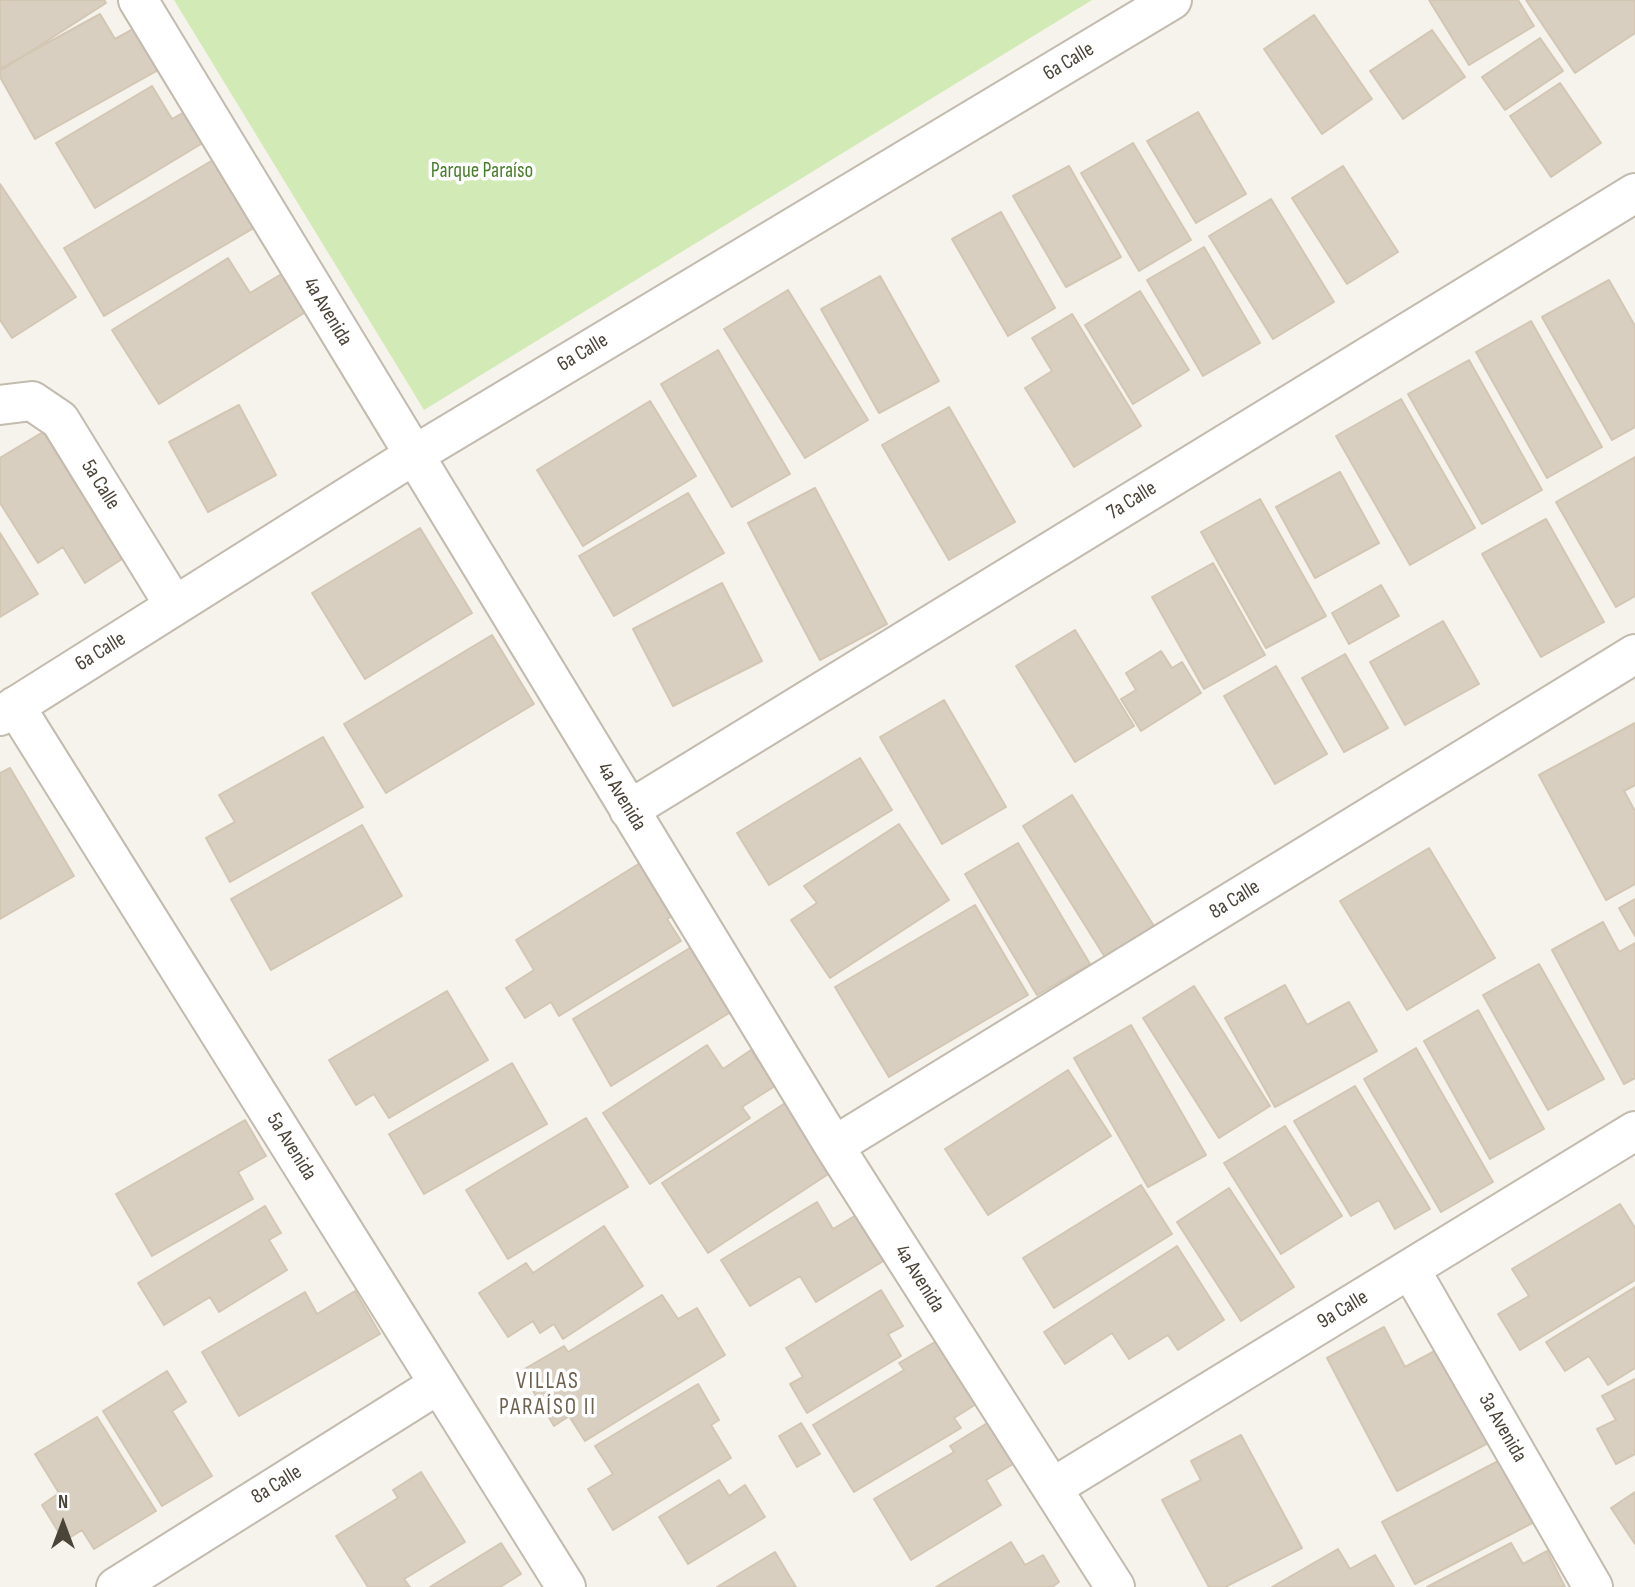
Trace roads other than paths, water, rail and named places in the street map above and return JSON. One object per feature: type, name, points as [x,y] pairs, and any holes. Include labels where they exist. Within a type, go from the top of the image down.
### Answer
[{"type":"street","name":"4a Avenida","points":[[138,0],[834,1146],[1115,1587]]},
{"type":"street","name":"6a Calle","points":[[8,711],[414,455],[1172,0]]},
{"type":"street","name":"7a Calle","points":[[629,810],[1635,193]]},
{"type":"street","name":"5a Calle","points":[[0,405],[32,401],[60,420],[174,605]]},
{"type":"street","name":"8a Calle","points":[[834,1146],[1635,654]]},
{"type":"street","name":"5a Avenida","points":[[8,711],[566,1587]]},
{"type":"street","name":"9a Calle","points":[[1052,1488],[1635,1131]]},
{"type":"street","name":"3a Avenida","points":[[1410,1269],[1593,1587]]},
{"type":"street","name":"8a Calle","points":[[116,1587],[439,1384]]},
{"type":"district","name":"VILLAS PARAÍSO II","points":[[548,1395]]},
{"type":"park label","name":"Parque Paraíso","points":[[482,172]]}]
